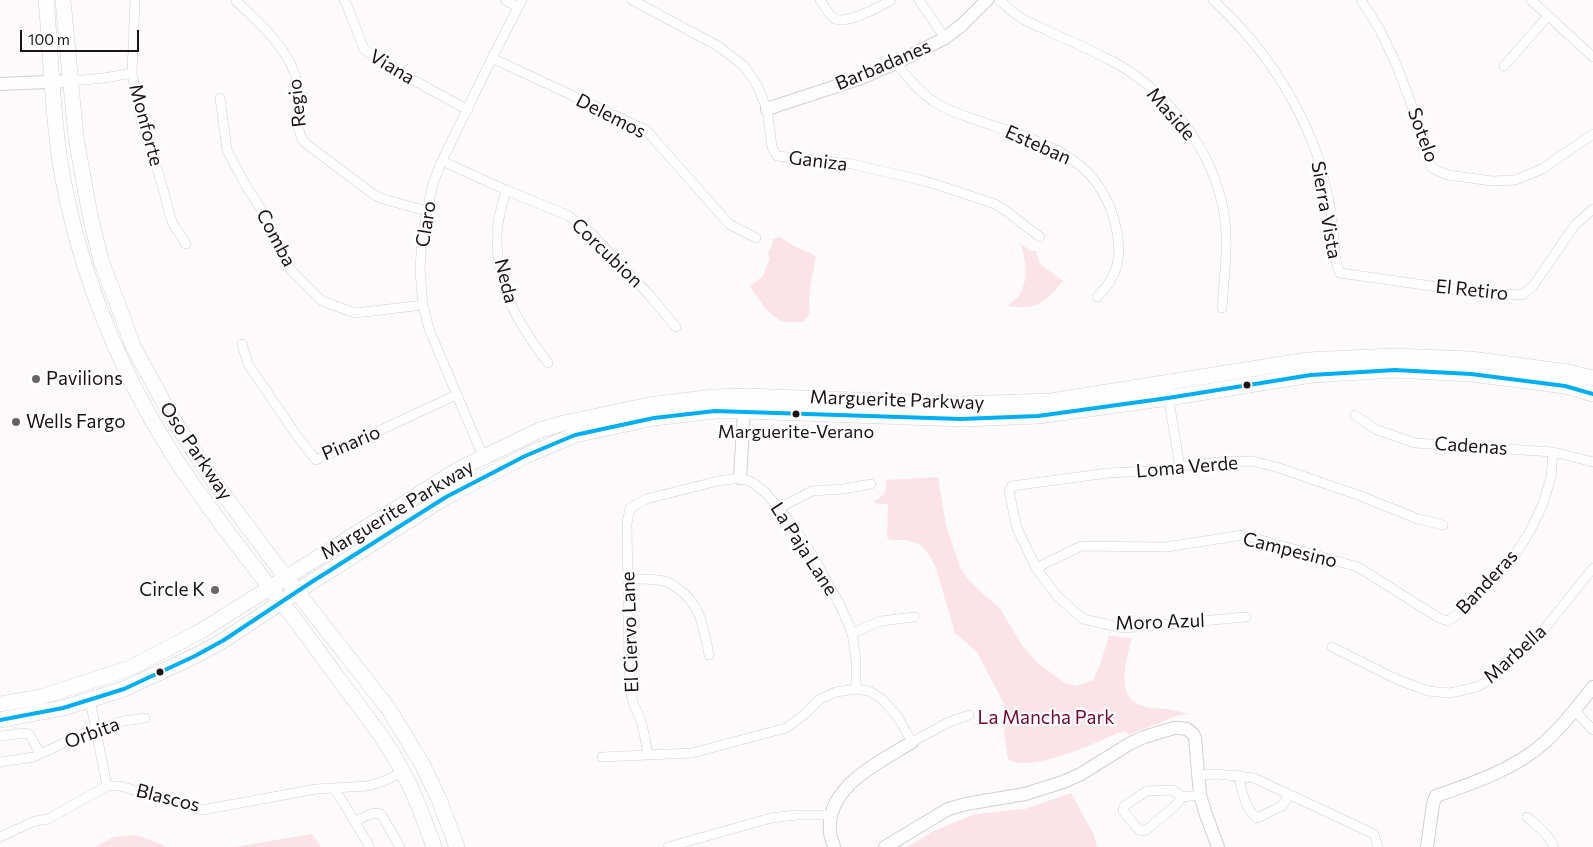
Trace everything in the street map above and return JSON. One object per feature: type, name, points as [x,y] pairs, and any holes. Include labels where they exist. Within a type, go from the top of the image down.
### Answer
[{"type":"main road","name":"Oso Parkway","points":[[46,0],[60,162],[70,212],[86,267],[108,328],[132,382],[174,456],[224,527],[387,745],[414,794],[434,847]]},
{"type":"main road","name":"Oso Parkway","points":[[63,0],[76,138],[94,234],[101,260],[134,348],[160,398],[194,452],[286,578],[388,708],[422,764],[439,799],[457,847]]},
{"type":"main road","name":"Marguerite Parkway","points":[[0,720],[44,712],[124,689],[195,656],[224,640],[281,601],[446,498],[525,456],[575,435],[654,418],[715,411],[961,419],[1038,416],[1308,360],[1392,356],[1471,359],[1568,372],[1593,378]]},
{"type":"main road","name":"Marguerite Parkway","points":[[0,704],[41,697],[130,668],[201,631],[459,469],[540,430],[649,405],[713,397],[747,396],[962,404],[1036,402],[1311,375],[1395,370],[1471,374],[1565,386],[1593,394]]},
{"type":"street","name":"Monforte","points":[[135,0],[132,73],[141,121],[172,222],[186,244]]},
{"type":"street","name":"Viana","points":[[344,0],[364,49],[386,65],[468,110]]},
{"type":"street","points":[[505,0],[520,4]]},
{"type":"street","name":"Ganiza","points":[[632,0],[718,46],[744,66],[757,85],[767,109],[773,152],[777,156],[852,164],[959,192],[995,204],[1040,237]]},
{"type":"street","points":[[820,0],[833,18],[842,20],[860,15],[891,0]]},
{"type":"street","points":[[919,0],[946,38]]},
{"type":"street","name":"Barbadanes","points":[[767,109],[861,78],[896,63],[946,38],[987,0]]},
{"type":"street","name":"Maside","points":[[999,0],[1023,19],[1114,62],[1140,79],[1180,119],[1198,144],[1215,181],[1224,213],[1226,245],[1222,308]]},
{"type":"street","name":"Sierra Vista","points":[[1213,0],[1245,31],[1268,61],[1292,100],[1319,162],[1333,226],[1335,261],[1340,273]]},
{"type":"street","name":"Sotelo","points":[[1361,0],[1380,30],[1397,66],[1422,133],[1431,167],[1448,175],[1492,181],[1515,180],[1542,169],[1593,134]]},
{"type":"street","points":[[1531,0],[1593,57]]},
{"type":"street","name":"Regio","points":[[236,2],[252,15],[283,50],[293,69],[298,93],[299,132],[305,143],[372,194],[383,199],[427,211]]},
{"type":"street","name":"Claro","points":[[486,457],[479,447],[429,329],[423,305],[420,271],[422,236],[433,183],[442,161],[520,4]]},
{"type":"street","points":[[1504,66],[1548,16]]},
{"type":"street","name":"Delemos","points":[[492,58],[646,130],[729,224],[756,238]]},
{"type":"street","name":"Esteban","points":[[896,63],[921,91],[934,102],[966,117],[1024,136],[1057,150],[1082,167],[1099,186],[1113,214],[1119,244],[1118,260],[1114,275],[1108,287],[1097,297]]},
{"type":"street","points":[[0,84],[52,83],[132,73]]},
{"type":"street","name":"Comba","points":[[220,98],[227,150],[245,184],[263,212],[292,270],[322,300],[355,314],[423,305]]},
{"type":"street","name":"Corcubion","points":[[442,161],[569,216],[591,233],[650,296],[676,327]]},
{"type":"street","name":"Neda","points":[[506,190],[496,240],[500,274],[511,307],[527,336],[548,363]]},
{"type":"street","name":"El Retiro","points":[[1340,273],[1473,292],[1522,295],[1533,286],[1575,225],[1593,209]]},
{"type":"street","name":"Pinario","points":[[242,344],[248,364],[297,436],[316,460],[456,395]]},
{"type":"street","points":[[1167,390],[1180,467]]},
{"type":"street","points":[[740,478],[744,411]]},
{"type":"street","name":"Cadenas","points":[[1355,416],[1375,429],[1414,443],[1553,452],[1593,462]]},
{"type":"street","name":"Banderas","points":[[1444,621],[1453,619],[1510,563],[1530,531],[1543,504],[1551,477],[1553,452]]},
{"type":"street","name":"Loma Verde","points":[[1012,486],[1108,473],[1135,472],[1234,461],[1262,463],[1358,495],[1418,519],[1443,525]]},
{"type":"street","name":"El Ciervo Lane","points":[[648,755],[640,718],[631,694],[627,523],[630,508],[646,499],[718,481],[740,478]]},
{"type":"street","name":"La Paja Lane","points":[[740,478],[752,482],[766,493],[794,527],[842,607],[852,634],[856,660],[856,689]]},
{"type":"street","points":[[778,508],[812,491],[843,489],[871,484]]},
{"type":"street","name":"Moro Azul","points":[[1012,486],[1009,492],[1017,528],[1036,568],[1058,597],[1083,620],[1123,628],[1246,617]]},
{"type":"street","name":"Campesino","points":[[1036,568],[1082,546],[1166,547],[1243,535],[1358,567],[1444,621]]},
{"type":"street","name":"Marbella","points":[[1332,647],[1411,686],[1428,691],[1450,693],[1470,689],[1497,676],[1545,628],[1593,568]]},
{"type":"street","points":[[628,579],[668,582],[686,594],[697,608],[709,655]]},
{"type":"street","points":[[852,634],[882,621],[914,617]]},
{"type":"street","points":[[1426,847],[1436,796],[1483,779],[1516,762],[1544,743],[1574,712],[1593,687]]},
{"type":"street","points":[[602,757],[692,753],[786,728],[806,714],[820,700],[836,692],[856,689],[869,691],[882,699],[897,716],[912,742]]},
{"type":"street","points":[[2,832],[34,821],[48,819],[107,786],[90,700]]},
{"type":"street","points":[[1574,712],[1593,730]]},
{"type":"street","points":[[834,847],[830,833],[832,815],[837,799],[846,787],[857,777],[912,742],[949,722],[969,715]]},
{"type":"street","name":"Orbita","points":[[0,762],[34,757],[80,735],[124,721],[145,718]]},
{"type":"street","points":[[885,847],[948,809],[1042,789],[1081,774],[1129,744],[1144,737],[1174,728],[1187,729],[1195,738],[1200,796],[1218,847]]},
{"type":"street","name":"Orbita","points":[[0,736],[25,733],[30,735],[40,754]]},
{"type":"street","name":"Blascos","points":[[107,786],[120,786],[202,810],[316,789],[368,786],[403,772]]},
{"type":"street","points":[[1198,775],[1239,775],[1254,778],[1374,834],[1375,846]]},
{"type":"street","points":[[1239,775],[1240,788],[1252,814],[1257,818],[1282,806],[1289,795]]},
{"type":"street","points":[[335,789],[370,847]]},
{"type":"street","points":[[1182,798],[1173,790],[1147,791],[1124,806],[1123,811],[1139,830],[1146,831],[1182,798],[1200,796]]},
{"type":"street","points":[[355,821],[373,813],[381,814],[400,847]]},
{"type":"street","points":[[668,847],[771,818],[796,815],[832,815]]},
{"type":"street","points":[[1527,817],[1544,832],[1554,847]]},
{"type":"green space","points":[[780,237],[816,256],[810,291],[810,313],[803,322],[787,322],[770,313],[750,286],[762,277],[770,259],[768,253],[773,239]]},
{"type":"green space","points":[[1020,243],[1030,251],[1036,251],[1041,265],[1063,281],[1045,300],[1033,306],[1008,306],[1019,296],[1025,282],[1025,262]]},
{"type":"green space","name":"La Mancha Park","points":[[938,477],[946,526],[961,569],[982,593],[999,607],[1023,647],[1039,664],[1065,683],[1077,686],[1093,680],[1109,636],[1132,638],[1125,673],[1126,691],[1130,698],[1143,706],[1170,709],[1189,714],[1179,715],[1128,735],[1126,731],[1118,733],[1079,750],[1046,760],[1018,763],[1008,759],[1004,732],[1006,712],[1003,702],[977,652],[955,633],[936,568],[930,556],[920,544],[905,540],[890,540],[887,537],[888,504],[877,504],[873,501],[880,498],[884,493],[886,480]]},
{"type":"green space","points":[[1071,793],[1094,835],[1097,847],[907,847],[932,832],[975,814],[1025,809]]},
{"type":"green space","points":[[312,834],[321,847],[234,847]]},
{"type":"green space","points":[[136,835],[168,847],[95,847],[114,837]]},
{"type":"transit line","points":[[0,720],[63,708],[124,689],[195,656],[224,640],[446,497],[525,456],[575,435],[654,418],[715,411],[961,419],[1038,416],[1168,398],[1311,375],[1395,370],[1471,374],[1565,386],[1593,394]]},
{"type":"place","name":"Pavilions","points":[[36,379]]},
{"type":"place","name":"Marguerite-Verano","points":[[796,414]]},
{"type":"place","name":"Wells Fargo","points":[[16,422]]},
{"type":"place","name":"Circle K","points":[[215,590]]}]
